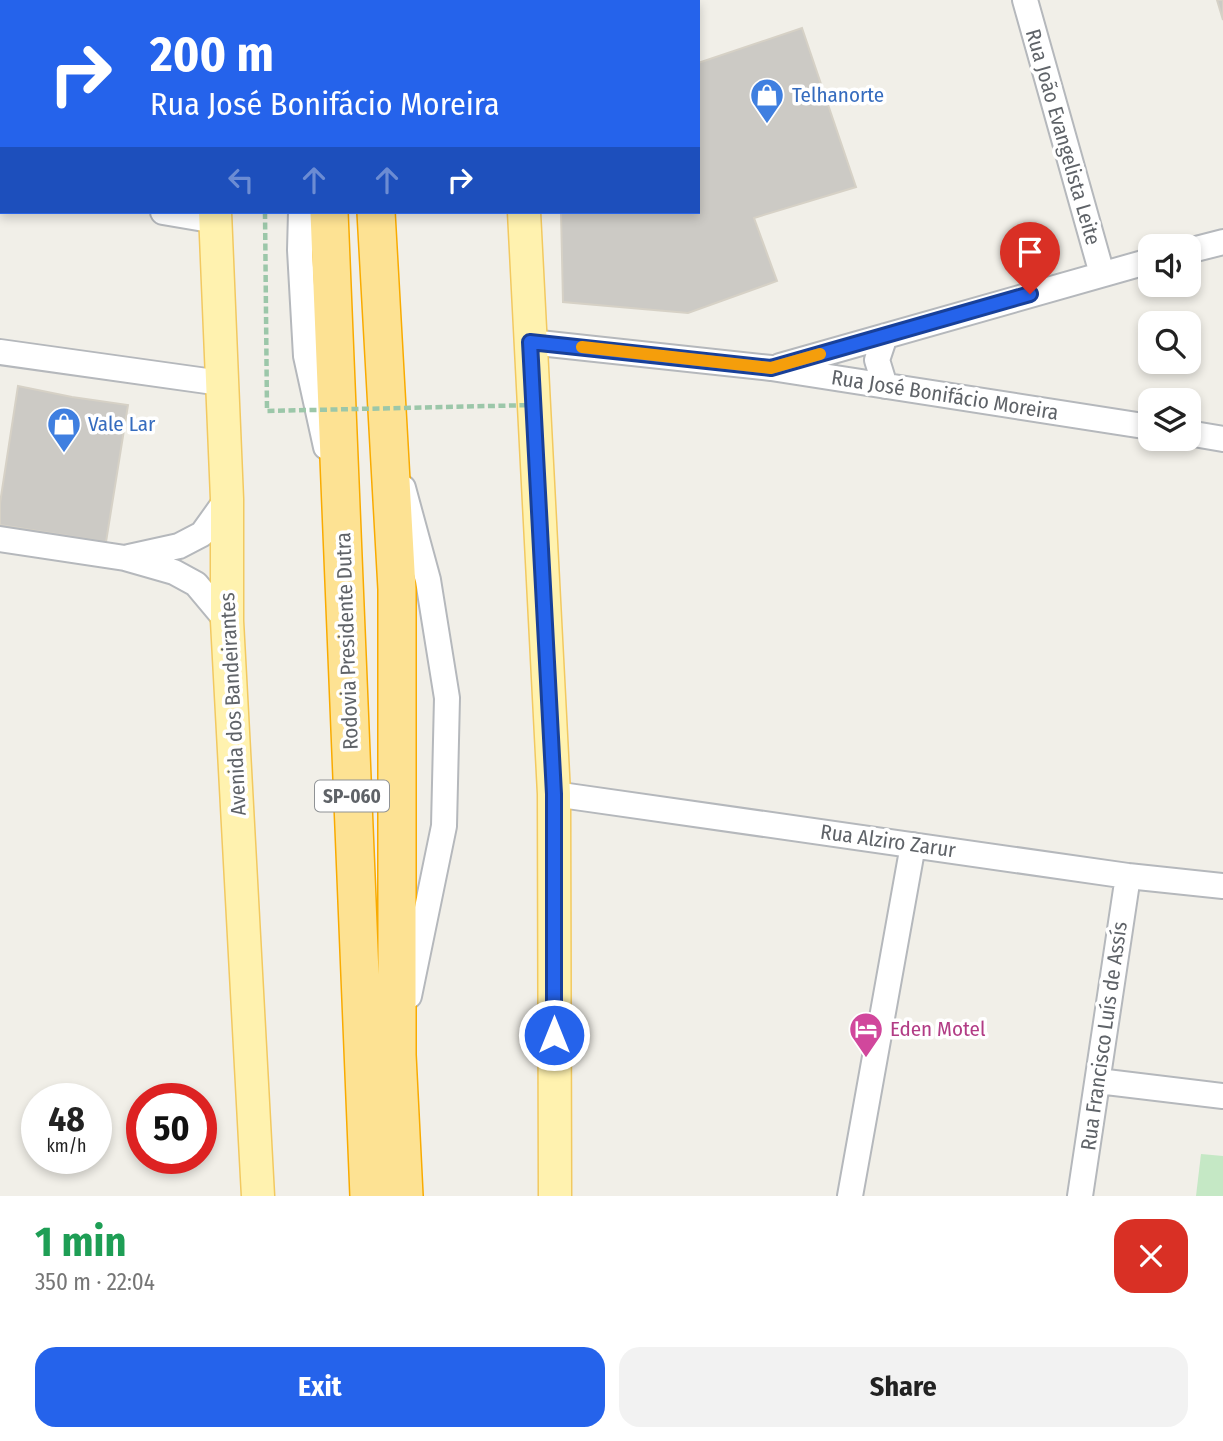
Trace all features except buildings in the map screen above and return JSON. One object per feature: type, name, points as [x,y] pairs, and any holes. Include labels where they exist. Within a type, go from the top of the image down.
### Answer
[{"type":"highway","name":"Rodovia Presidente Dutra","points":[[329,214],[369,1196]]},
{"type":"highway","name":"SP-060","points":[[376,214],[397,589],[397,1055],[404,1196]]},
{"type":"main road","points":[[524,214],[554,794],[555,1196]]},
{"type":"main road","name":"Avenida dos Bandeirantes","points":[[215,217],[227,499],[227,621],[258,1196]]},
{"type":"street","name":"Rua João Evangelista Leite","points":[[1024,0],[1102,274]]},
{"type":"street","points":[[184,214],[215,217]]},
{"type":"street","points":[[301,214],[300,250],[306,356],[342,524]]},
{"type":"street","points":[[1201,248],[1223,242]]},
{"type":"street","points":[[771,368],[1138,264]]},
{"type":"street","points":[[884,386],[877,360],[885,335]]},
{"type":"street","name":"Rua José Bonifácio Moreira","points":[[530,342],[771,368],[1138,425]]},
{"type":"street","points":[[0,352],[221,383]]},
{"type":"street","points":[[1201,435],[1223,439]]},
{"type":"street","points":[[389,438],[428,580],[447,698],[444,826],[397,1055]]},
{"type":"street","points":[[125,558],[179,546],[202,534],[227,499]]},
{"type":"street","points":[[0,539],[125,558],[174,572],[196,584],[227,621]]},
{"type":"street","name":"Rua Alziro Zarur","points":[[554,794],[1128,876],[1223,886]]},
{"type":"street","points":[[850,1196],[913,845]]},
{"type":"street","name":"Rua Francisco Luís de Assís","points":[[1080,1196],[1128,876]]},
{"type":"street","points":[[1098,1081],[1223,1096]]},
{"type":"path","points":[[265,214],[267,411],[534,405]]},
{"type":"green space","points":[[1201,1154],[1223,1156],[1223,1196],[1196,1196]]},
{"type":"slow traffic","points":[[582,347],[771,368],[820,354]]},
{"type":"place","name":"Telhanorte","points":[[767,125]]},
{"type":"place","name":"Vale Lar","points":[[64,454]]},
{"type":"place","name":"Eden Motel","points":[[866,1059]]},
{"type":"route","points":[[554,1035],[554,794],[530,342],[771,368],[1030,294]]}]
